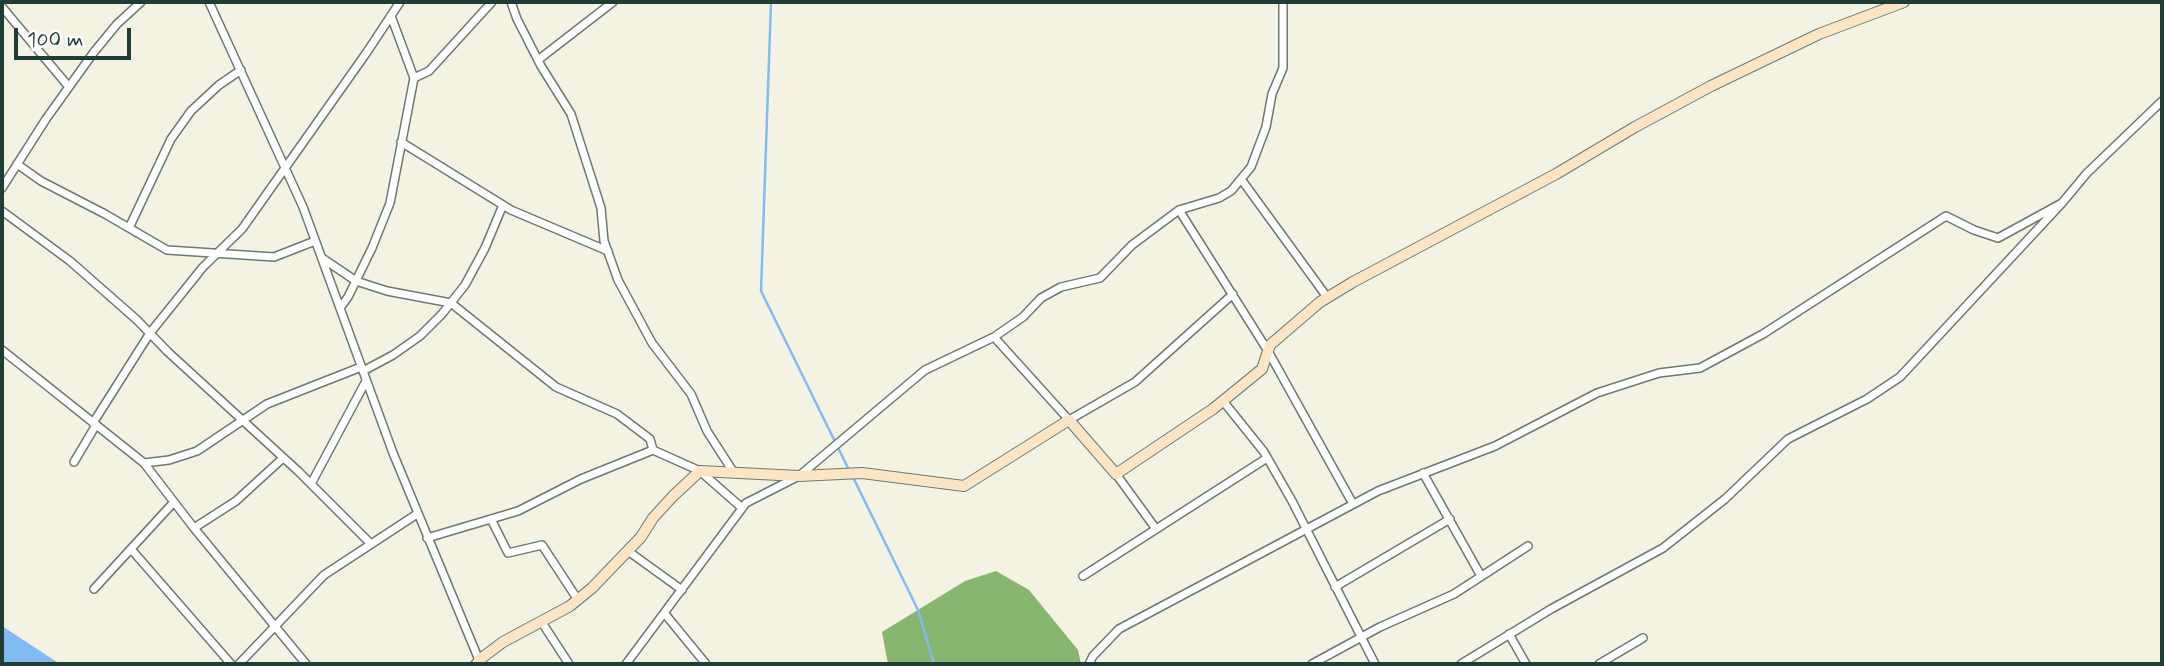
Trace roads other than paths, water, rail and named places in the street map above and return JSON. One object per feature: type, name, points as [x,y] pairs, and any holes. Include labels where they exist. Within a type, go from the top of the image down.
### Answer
[{"type":"street","points":[[2,188],[6,174],[17,164],[69,87],[117,24],[141,2]]},
{"type":"street","points":[[209,2],[284,166],[315,242],[417,514],[478,663],[503,642],[578,600],[628,551],[653,518],[700,471],[799,476],[862,473],[964,486],[1069,419],[1135,382],[1233,294]]},
{"type":"street","points":[[75,462],[150,333],[203,267],[242,229],[400,2]]},
{"type":"street","points":[[414,78],[429,71],[492,2]]},
{"type":"street","points":[[511,2],[538,60],[571,114],[601,208],[604,241],[618,280],[652,343],[691,394],[706,431],[734,473]]},
{"type":"street","points":[[538,60],[613,2]]},
{"type":"street","points":[[626,664],[746,503],[799,476],[925,370],[994,337],[1023,317],[1041,298],[1061,287],[1100,278],[1132,245],[1179,210],[1220,198],[1231,191],[1251,167],[1266,127],[1272,94],[1283,68],[1283,2]]},
{"type":"street","points":[[1116,474],[1158,448],[1262,369],[1270,345],[1327,297],[1556,174],[1634,127],[1711,86],[1819,34],[1904,2]]},
{"type":"street","points":[[2,7],[69,87]]},
{"type":"street","points":[[340,308],[356,281],[390,203],[414,78],[391,16]]},
{"type":"street","points":[[129,228],[152,174],[171,139],[191,111],[219,85],[241,70]]},
{"type":"street","points":[[1461,664],[1509,634],[1663,548],[1725,499],[1788,439],[1856,405],[1900,377],[2087,173],[2162,102]]},
{"type":"street","points":[[401,142],[503,205],[608,251]]},
{"type":"street","points":[[17,164],[41,181],[167,250],[274,257],[315,242]]},
{"type":"street","points":[[1241,178],[1327,297]]},
{"type":"street","points":[[1089,664],[1093,656],[1119,629],[1353,504],[1423,473],[1495,446],[1597,393],[1660,373],[1700,368],[1763,334],[1946,216],[1998,238],[2062,203]]},
{"type":"street","points":[[144,463],[169,460],[197,451],[267,404],[393,355],[420,335],[465,285],[485,248],[503,205]]},
{"type":"street","points":[[1179,210],[1268,351],[1353,504]]},
{"type":"street","points":[[2,211],[70,261],[150,333],[312,484],[371,544]]},
{"type":"street","points":[[321,257],[356,281],[387,291],[451,303],[548,382],[617,414],[650,439],[653,450]]},
{"type":"street","points":[[994,337],[1116,474],[1156,529]]},
{"type":"street","points":[[2,350],[144,463],[306,664]]},
{"type":"street","points":[[312,484],[366,381]]},
{"type":"street","points":[[1223,401],[1267,458],[1375,664]]},
{"type":"street","points":[[428,538],[518,510],[581,479],[653,450],[700,471],[742,508]]},
{"type":"street","points":[[194,528],[236,501],[282,458]]},
{"type":"street","points":[[1083,576],[1267,458]]},
{"type":"street","points":[[1423,473],[1481,576]]},
{"type":"street","points":[[94,589],[174,502]]},
{"type":"street","points":[[239,664],[324,575],[417,514]]},
{"type":"street","points":[[491,519],[508,553],[542,545],[578,600]]},
{"type":"street","points":[[1335,587],[1450,519]]},
{"type":"street","points":[[1312,664],[1361,637],[1454,594],[1528,546]]},
{"type":"street","points":[[131,549],[231,664]]},
{"type":"street","points":[[628,551],[682,590]]},
{"type":"street","points":[[664,614],[706,664]]},
{"type":"street","points":[[541,621],[569,664]]},
{"type":"street","points":[[1509,634],[1526,664]]},
{"type":"street","points":[[1599,664],[1643,638]]},
{"type":"water","points":[[2,626],[60,664],[2,664]]},
{"type":"waterway","points":[[771,2],[761,291],[849,470]]},
{"type":"waterway","points":[[852,475],[918,610],[934,664]]}]
